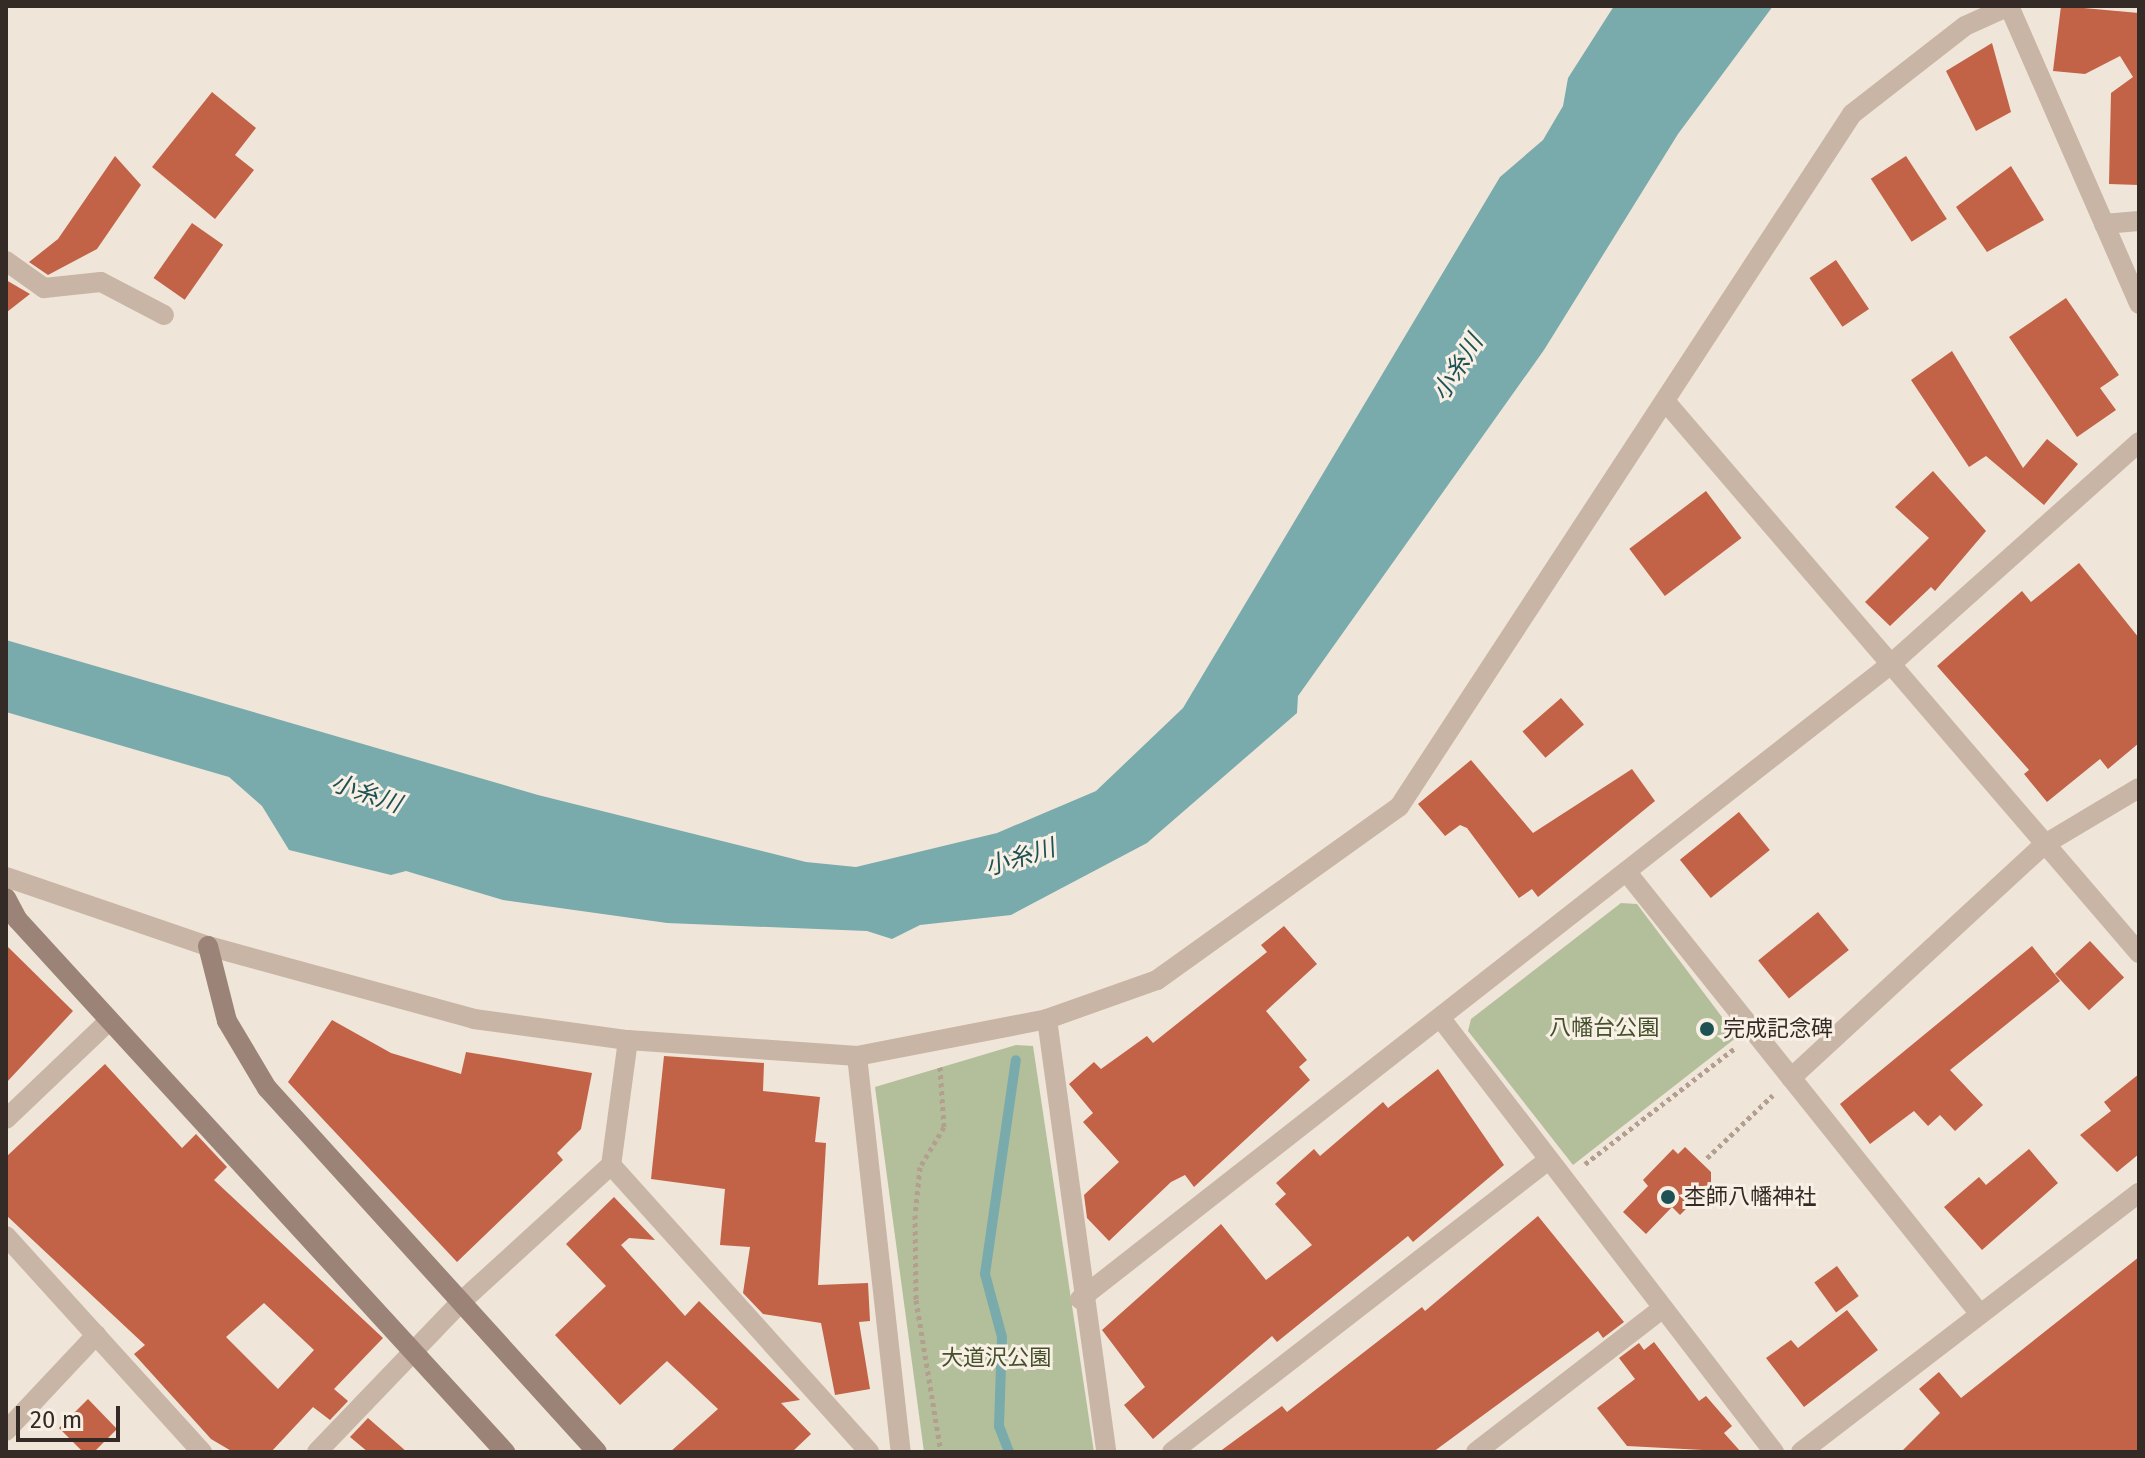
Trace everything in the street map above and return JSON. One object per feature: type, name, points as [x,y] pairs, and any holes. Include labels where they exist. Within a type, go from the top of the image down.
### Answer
[{"type":"street","points":[[6,877],[208,946],[474,1019],[628,1040],[857,1056],[1047,1019],[1157,980],[1399,807],[1852,114],[1965,26],[2009,6],[2139,304]]},
{"type":"street","points":[[2104,224],[2139,221]]},
{"type":"street","points":[[6,261],[44,288],[101,282],[164,315]]},
{"type":"street","points":[[1665,401],[2139,953]]},
{"type":"street","points":[[1080,1299],[1629,875],[1891,664],[2139,442]]},
{"type":"street","points":[[1791,1078],[2045,844],[2139,788]]},
{"type":"street","points":[[1629,875],[1980,1314]]},
{"type":"street","points":[[6,898],[17,919],[505,1452]]},
{"type":"street","points":[[208,946],[227,1021],[267,1088],[597,1452]]},
{"type":"street","points":[[1047,1019],[1080,1299],[1106,1452]]},
{"type":"street","points":[[1442,1020],[1774,1452]]},
{"type":"street","points":[[6,1119],[109,1021]]},
{"type":"street","points":[[317,1452],[462,1301],[611,1165],[628,1040]]},
{"type":"street","points":[[857,1056],[901,1452]]},
{"type":"street","points":[[1172,1452],[1549,1160]]},
{"type":"street","points":[[611,1165],[869,1452]]},
{"type":"street","points":[[1801,1452],[2139,1193]]},
{"type":"street","points":[[6,1236],[202,1452]]},
{"type":"street","points":[[1476,1452],[1663,1308]]},
{"type":"street","points":[[6,1431],[96,1335]]},
{"type":"path","points":[[1564,1180],[1755,1032]]},
{"type":"path","points":[[939,1059],[944,1127],[920,1167],[915,1215],[916,1300],[941,1452]]},
{"type":"path","points":[[1707,1158],[1771,1097]]},
{"type":"green space","name":"八幡台公園","points":[[1621,903],[1637,904],[1737,1037],[1573,1165],[1468,1031],[1471,1019]]},
{"type":"green space","name":"大道沢公園","points":[[1016,1045],[1033,1046],[1094,1452],[924,1452],[875,1087]]},
{"type":"water","name":"小糸川","points":[[1614,6],[1773,6],[1678,134],[1544,350],[1298,696],[1297,713],[1147,843],[1011,915],[920,925],[892,939],[867,931],[667,923],[503,900],[406,871],[391,875],[289,850],[262,806],[229,777],[6,712],[6,640],[538,795],[806,862],[856,867],[997,833],[1096,791],[1183,708],[1500,177],[1543,140],[1563,106],[1568,78]]},
{"type":"building","points":[[2061,6],[2139,13],[2139,185],[2109,184],[2111,93],[2133,77],[2120,56],[2085,74],[2053,71]]},
{"type":"building","points":[[1992,43],[2011,112],[1976,131],[1946,71]]},
{"type":"building","points":[[212,92],[256,128],[235,155],[254,170],[215,219],[152,167]]},
{"type":"building","points":[[115,156],[141,185],[97,249],[48,275],[29,262],[58,239]]},
{"type":"building","points":[[1906,156],[1947,219],[1912,242],[1871,179]]},
{"type":"building","points":[[2011,166],[2044,220],[1987,252],[1956,207]]},
{"type":"building","points":[[192,223],[223,245],[185,300],[154,278]]},
{"type":"building","points":[[1836,260],[1869,309],[1842,327],[1809,278]]},
{"type":"building","points":[[6,280],[30,294],[7,312],[6,311]]},
{"type":"building","points":[[2066,298],[2119,375],[2100,388],[2116,410],[2077,437],[2009,337]]},
{"type":"building","points":[[1952,351],[2023,468],[2047,439],[2078,464],[2044,505],[1986,456],[1969,467],[1911,380]]},
{"type":"building","points":[[1933,471],[1986,531],[1935,591],[1931,587],[1890,626],[1865,602],[1929,538],[1895,507]]},
{"type":"building","points":[[1706,491],[1742,538],[1665,596],[1629,549]]},
{"type":"building","points":[[2079,563],[2139,638],[2139,743],[2108,769],[2100,759],[2047,802],[2024,774],[2029,770],[1937,666],[2022,591],[2031,602]]},
{"type":"building","points":[[1561,698],[1584,724],[1545,758],[1523,731]]},
{"type":"building","points":[[1471,760],[1533,833],[1632,769],[1655,801],[1538,897],[1532,889],[1519,898],[1467,828],[1460,825],[1445,836],[1418,804]]},
{"type":"building","points":[[1739,812],[1770,850],[1711,898],[1680,860]]},
{"type":"building","points":[[1818,912],[1849,950],[1789,999],[1758,960]]},
{"type":"building","points":[[1284,926],[1317,964],[1266,1011],[1307,1060],[1299,1067],[1310,1080],[1194,1187],[1185,1175],[1171,1182],[1109,1241],[1087,1218],[1084,1195],[1119,1162],[1083,1122],[1093,1113],[1069,1084],[1094,1062],[1101,1069],[1147,1036],[1153,1043],[1267,952],[1261,945]]},
{"type":"building","points":[[2090,941],[2124,978],[2089,1010],[2055,974]]},
{"type":"building","points":[[6,945],[73,1011],[6,1083]]},
{"type":"building","points":[[2032,946],[2060,981],[1950,1070],[1983,1105],[1955,1131],[1940,1115],[1928,1126],[1914,1111],[1870,1144],[1840,1104]]},
{"type":"building","points":[[332,1020],[391,1053],[461,1074],[466,1052],[592,1073],[581,1129],[557,1153],[563,1160],[457,1262],[288,1082]]},
{"type":"building","points":[[664,1056],[764,1063],[763,1091],[820,1097],[815,1142],[826,1143],[818,1285],[868,1283],[870,1321],[859,1322],[870,1389],[835,1395],[821,1323],[763,1314],[743,1293],[750,1247],[720,1245],[725,1189],[651,1179]]},
{"type":"building","points":[[105,1064],[182,1148],[196,1134],[227,1167],[214,1180],[383,1338],[334,1389],[348,1401],[330,1420],[313,1407],[271,1452],[233,1452],[211,1439],[134,1354],[145,1345],[6,1215],[6,1157]],"holes":[[[264,1303],[314,1350],[278,1389],[226,1337]]]},
{"type":"building","points":[[1438,1069],[1504,1165],[1413,1242],[1408,1236],[1277,1342],[1272,1336],[1153,1439],[1124,1405],[1145,1387],[1102,1330],[1221,1224],[1266,1280],[1312,1245],[1275,1204],[1286,1194],[1276,1183],[1314,1149],[1320,1156],[1383,1102],[1388,1108]]},
{"type":"building","points":[[2139,1074],[2139,1154],[2117,1172],[2080,1135],[2111,1111],[2104,1102]]},
{"type":"building","name":"杢師八幡神社","points":[[1685,1147],[1711,1172],[1711,1183],[1680,1215],[1672,1207],[1646,1234],[1623,1212],[1648,1186],[1643,1180],[1673,1149],[1678,1154]]},
{"type":"building","points":[[2029,1149],[2058,1183],[1982,1250],[1944,1207],[1979,1177],[1986,1185]]},
{"type":"building","points":[[614,1197],[655,1240],[629,1238],[621,1245],[685,1316],[699,1301],[800,1400],[781,1403],[811,1434],[792,1452],[670,1452],[718,1409],[667,1361],[620,1405],[555,1335],[606,1286],[566,1244]]},
{"type":"building","points":[[1538,1216],[1624,1322],[1603,1338],[1598,1331],[1433,1452],[1219,1452],[1282,1406],[1287,1412],[1422,1307],[1425,1311]]},
{"type":"building","points":[[2139,1257],[2139,1452],[1901,1452],[1940,1413],[1919,1389],[1939,1372],[1961,1398]]},
{"type":"building","points":[[1837,1266],[1859,1296],[1836,1312],[1814,1282]]},
{"type":"building","points":[[1847,1310],[1878,1350],[1804,1407],[1766,1358],[1791,1340],[1798,1348]]},
{"type":"building","points":[[1654,1342],[1699,1401],[1706,1396],[1732,1426],[1724,1433],[1741,1452],[1627,1446],[1597,1408],[1635,1379],[1619,1358],[1639,1343],[1644,1350]]},
{"type":"building","points":[[88,1399],[117,1429],[94,1452],[83,1452],[59,1428]]},
{"type":"building","points":[[368,1418],[407,1452],[368,1452],[350,1437]]},
{"type":"waterway","points":[[1009,1452],[999,1426],[1002,1337],[985,1274],[1016,1060]]},
{"type":"place","name":"完成記念碑","points":[[1707,1029]]},
{"type":"place","name":"杢師八幡神社","points":[[1668,1197]]}]
